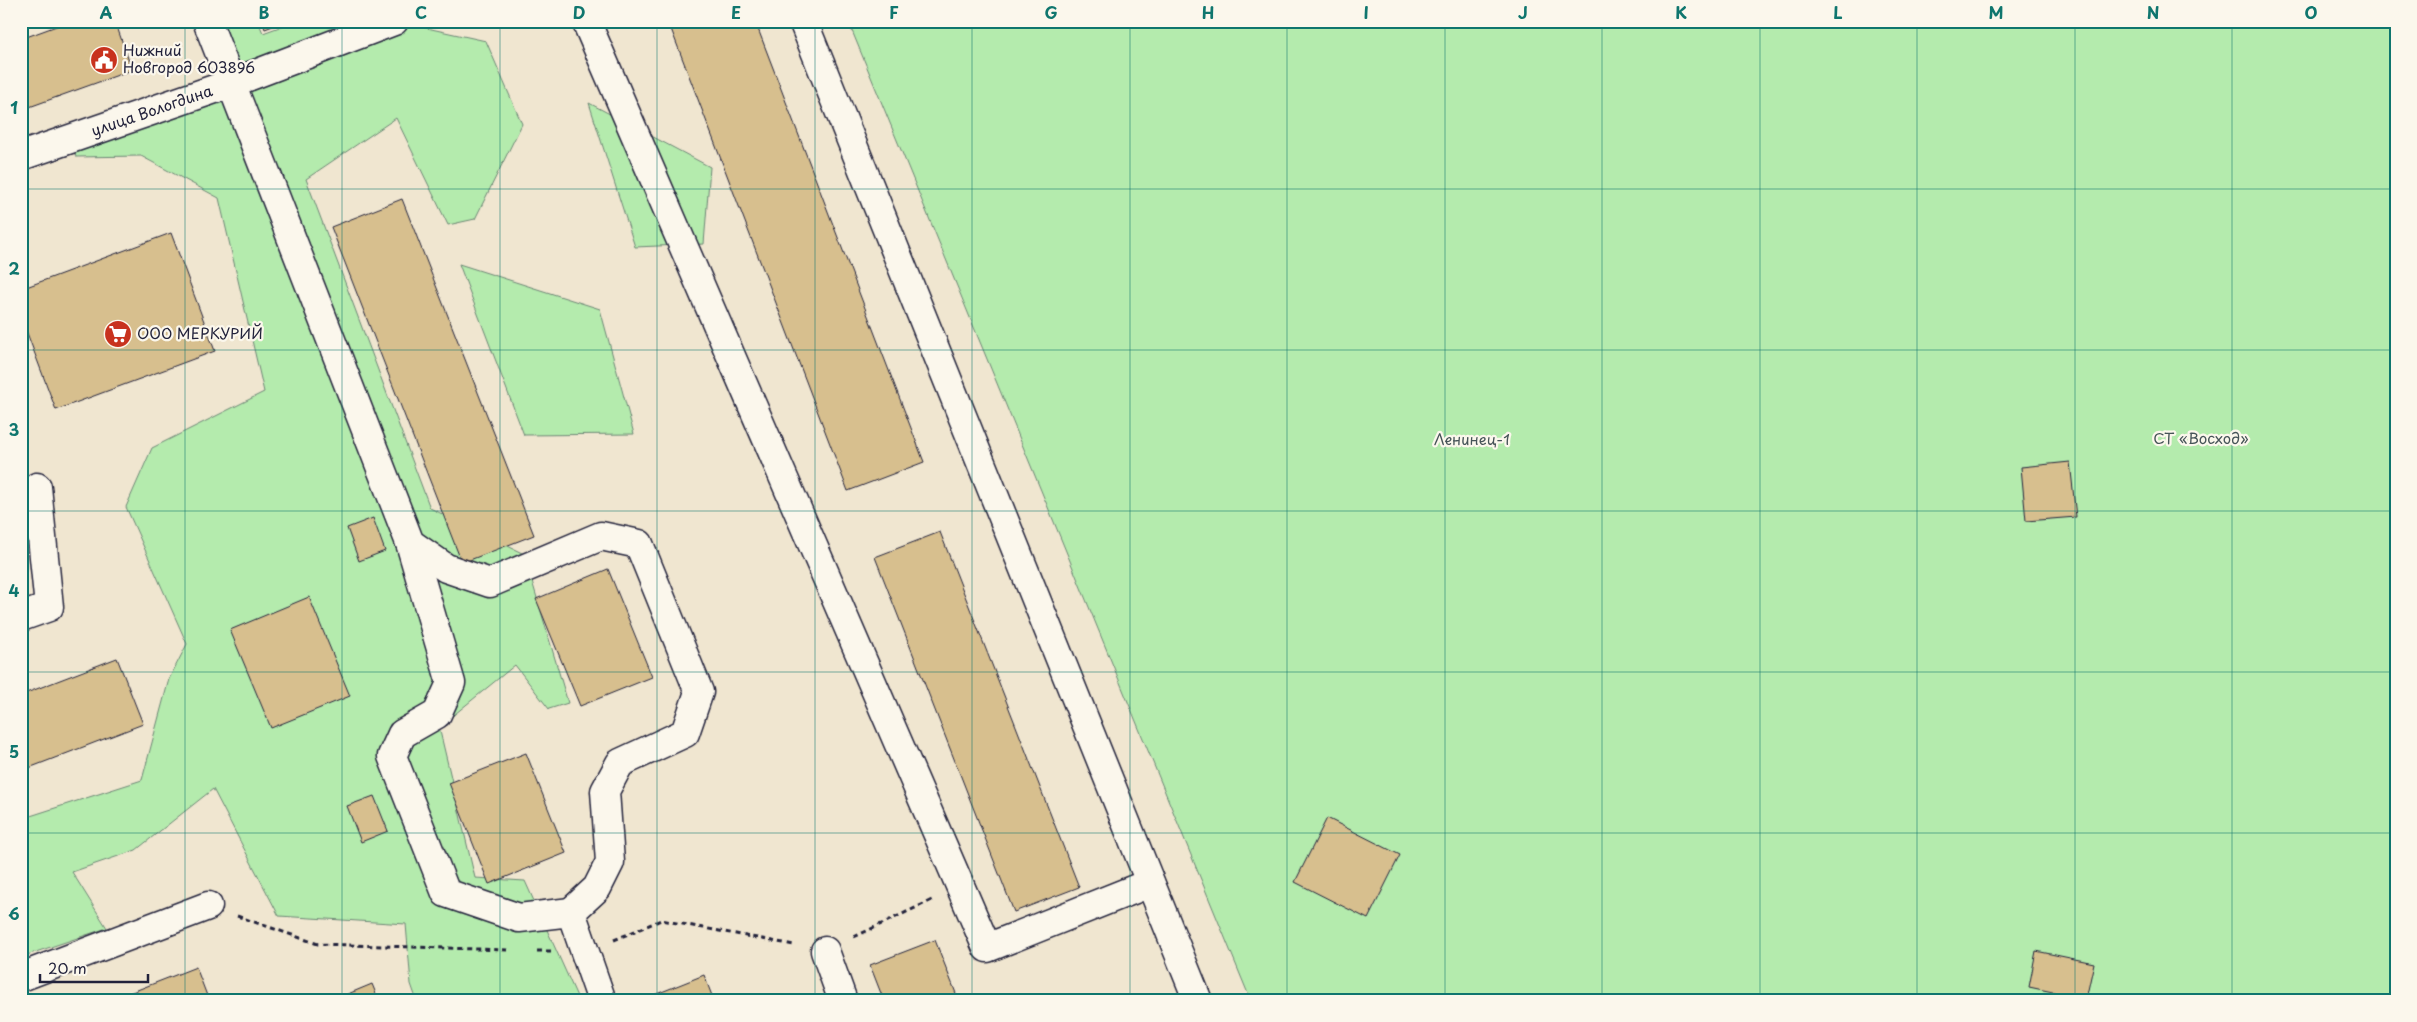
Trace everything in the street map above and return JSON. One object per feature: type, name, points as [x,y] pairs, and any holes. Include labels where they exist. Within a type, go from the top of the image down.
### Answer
[{"type":"street","points":[[208,21],[410,543],[451,683],[437,714],[402,734],[392,756],[446,893],[519,918],[571,912],[597,888],[610,862],[605,791],[620,763],[685,733],[700,692],[639,544],[601,536],[490,583],[446,568],[410,543]]},
{"type":"street","points":[[586,21],[987,948],[1150,883]]},
{"type":"street","points":[[803,21],[1198,1001]]},
{"type":"street","name":"улица Вологдина","points":[[21,156],[232,83],[383,23]]},
{"type":"street","points":[[21,617],[49,606],[37,487]]},
{"type":"street","points":[[21,977],[208,906]]},
{"type":"street","points":[[571,912],[602,1001]]},
{"type":"street","points":[[825,951],[843,1001]]},
{"type":"path","points":[[535,951],[585,952],[661,920],[825,951],[931,901]]},
{"type":"path","points":[[208,906],[318,944],[516,950]]},
{"type":"green space","points":[[200,21],[258,21],[263,33],[296,21],[365,21],[245,67]]},
{"type":"green space","name":"Ленинец-1","points":[[848,21],[2396,21],[2396,1001],[1251,1001]]},
{"type":"green space","points":[[413,25],[486,41],[522,124],[475,219],[448,225],[396,118],[306,179],[430,508],[524,554],[568,703],[549,709],[515,665],[439,727],[475,878],[525,881],[579,1001],[417,1001],[411,984],[406,924],[279,916],[213,789],[136,850],[72,872],[107,928],[21,957],[21,819],[142,780],[169,679],[187,644],[126,507],[152,448],[264,392],[219,198],[141,156],[76,157],[65,127],[166,91],[226,101],[253,83]]},
{"type":"green space","points":[[589,103],[710,167],[704,244],[635,247]]},
{"type":"green space","points":[[459,264],[600,309],[634,434],[524,435]]},
{"type":"building","points":[[70,21],[115,21],[132,70],[21,110],[21,39]]},
{"type":"building","points":[[262,21],[286,21],[265,29]]},
{"type":"building","points":[[668,21],[755,21],[924,462],[848,491]]},
{"type":"building","points":[[402,199],[534,535],[462,563],[331,227]]},
{"type":"building","name":"ООО МЕРКУРИЙ","points":[[171,233],[215,351],[56,410],[21,317],[21,289]]},
{"type":"building","points":[[2070,462],[2076,517],[2026,521],[2021,467]]},
{"type":"building","points":[[373,518],[385,551],[359,561],[347,528]]},
{"type":"building","points":[[940,532],[1079,887],[1014,912],[875,557]]},
{"type":"building","points":[[608,569],[652,677],[580,706],[536,599]]},
{"type":"building","points":[[309,597],[350,696],[271,728],[230,630]]},
{"type":"building","points":[[117,658],[143,724],[21,771],[21,695]]},
{"type":"building","points":[[526,753],[566,853],[489,884],[449,783]]},
{"type":"building","points":[[374,796],[388,831],[361,842],[347,806]]},
{"type":"building","points":[[1327,818],[1400,855],[1368,919],[1295,882]]},
{"type":"building","points":[[935,940],[959,1001],[884,1001],[870,965]]},
{"type":"building","points":[[2036,951],[2094,963],[2086,999],[2029,987]]},
{"type":"building","points":[[196,967],[209,1001],[109,1001]]},
{"type":"building","points":[[704,975],[714,1001],[639,1001]]},
{"type":"building","points":[[372,984],[379,1001],[331,1001]]},
{"type":"place","name":"Нижний Новгород 603896","points":[[104,60]]},
{"type":"place","name":"ООО МЕРКУРИЙ","points":[[118,334]]},
{"type":"park label","name":"СТ «Восход»","points":[[2201,439]]}]
